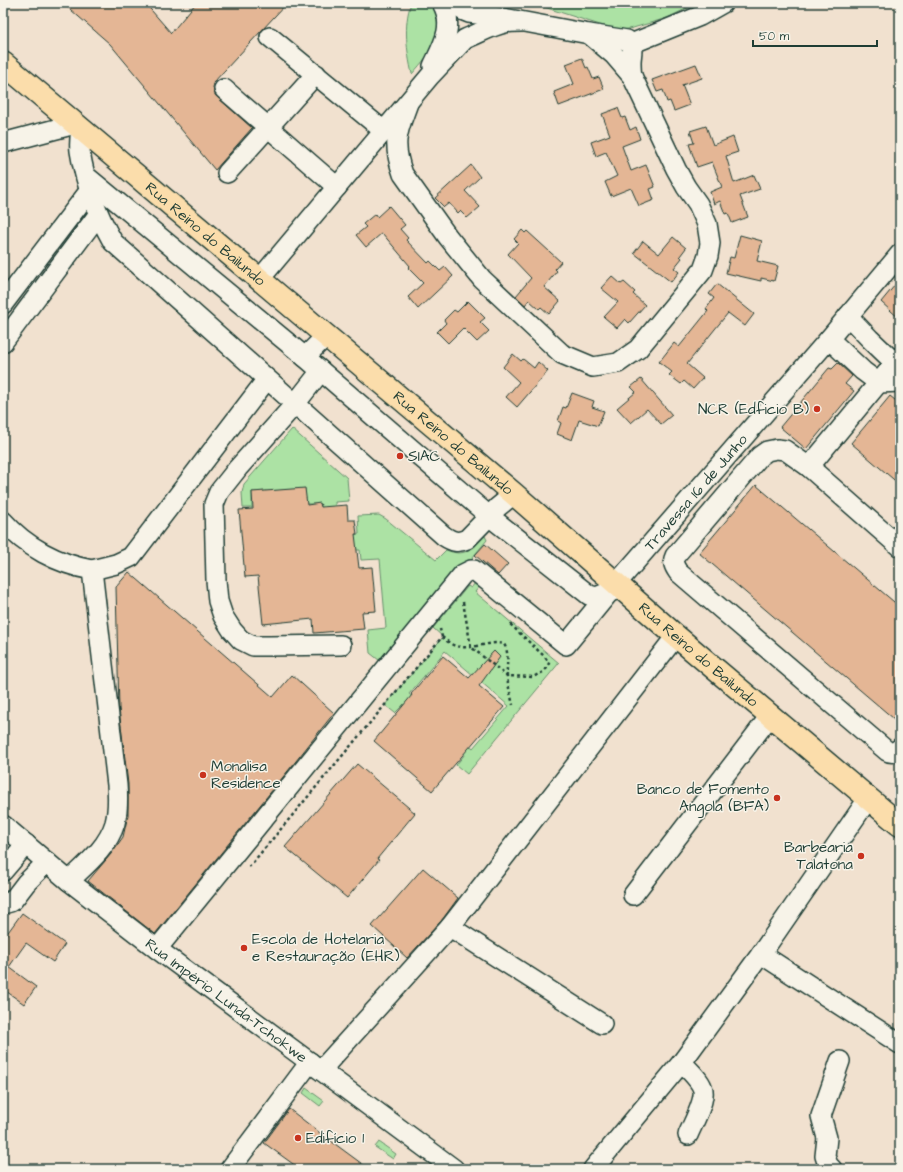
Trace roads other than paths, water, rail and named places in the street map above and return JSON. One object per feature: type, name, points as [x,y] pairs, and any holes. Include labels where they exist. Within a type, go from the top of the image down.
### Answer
[{"type":"main road","name":"Rua Reino do Bailundo","points":[[3,63],[514,494],[618,590],[676,636],[900,825]]},
{"type":"street","points":[[442,3],[446,13],[447,25],[450,34],[454,38],[460,40],[505,23],[521,22]]},
{"type":"street","points":[[430,76],[432,68],[443,46],[447,25],[452,14],[462,9],[521,22],[551,26],[589,34],[623,49],[700,16],[723,3]]},
{"type":"street","points":[[259,280],[430,76],[475,31],[476,22],[474,17],[462,9]]},
{"type":"street","points":[[270,37],[384,131]]},
{"type":"street","points":[[408,103],[397,140],[397,150],[403,174],[448,237],[482,279],[562,354],[594,368],[618,364],[638,349],[703,270],[708,256],[710,243],[707,224],[698,204],[676,169],[632,76],[623,49]]},
{"type":"street","points":[[227,173],[316,74]]},
{"type":"street","points":[[224,89],[337,187]]},
{"type":"street","points":[[3,143],[78,127],[80,151],[88,183],[98,215],[113,242],[266,379],[449,539],[456,542],[468,539],[489,516],[514,494]]},
{"type":"street","points":[[3,304],[88,183]]},
{"type":"street","points":[[88,183],[305,357],[489,516],[589,595],[596,597],[618,590]]},
{"type":"street","points":[[3,342],[98,215]]},
{"type":"street","name":"Travessa 16 de Junho","points":[[158,949],[463,574],[474,570],[566,645],[618,590],[900,254]]},
{"type":"street","points":[[829,339],[863,371],[879,383],[900,382],[898,360],[870,339],[848,316]]},
{"type":"street","points":[[305,357],[326,336]]},
{"type":"street","points":[[809,467],[898,360]]},
{"type":"street","points":[[321,371],[295,404],[238,468],[219,492],[214,504],[216,580],[218,601],[223,616],[232,630],[242,640],[253,646],[341,645]]},
{"type":"street","points":[[3,521],[10,529],[36,549],[75,567],[92,570],[116,564],[131,557],[266,379]]},
{"type":"street","points":[[900,547],[809,467],[785,450],[777,449],[767,451],[760,456],[674,556],[673,561],[678,572],[887,751],[894,752],[900,748]]},
{"type":"street","points":[[69,880],[100,850],[107,840],[115,823],[118,803],[92,570]]},
{"type":"street","points":[[230,1169],[315,1066],[450,927],[676,636]]},
{"type":"street","points":[[633,895],[770,716]]},
{"type":"street","points":[[593,1169],[682,1062],[761,954],[868,799]]},
{"type":"street","name":"Rua Império Lunda-Tchokwe","points":[[3,825],[69,880],[158,949],[454,1169]]},
{"type":"street","points":[[3,871],[26,844]]},
{"type":"street","points":[[3,904],[13,900],[26,883],[47,862]]},
{"type":"street","points":[[450,927],[602,1024]]},
{"type":"street","points":[[761,954],[900,1044]]},
{"type":"street","points":[[832,1169],[828,1165],[825,1156],[827,1138],[821,1116],[840,1061]]},
{"type":"street","points":[[682,1062],[703,1089],[702,1101],[688,1135]]},
{"type":"place","name":"NCR (Edficio B)","points":[[817,409]]},
{"type":"place","name":"SIAC","points":[[400,456]]},
{"type":"place","name":"Monalisa Residence","points":[[203,775]]},
{"type":"place","name":"Banco de Fomento Angola (BFA)","points":[[777,798]]},
{"type":"place","name":"Barbearia Talatona","points":[[861,856]]},
{"type":"place","name":"Escola de Hotelaria e Restauração (EHR)","points":[[244,948]]},
{"type":"place","name":"Edifício 1","points":[[298,1138]]}]
